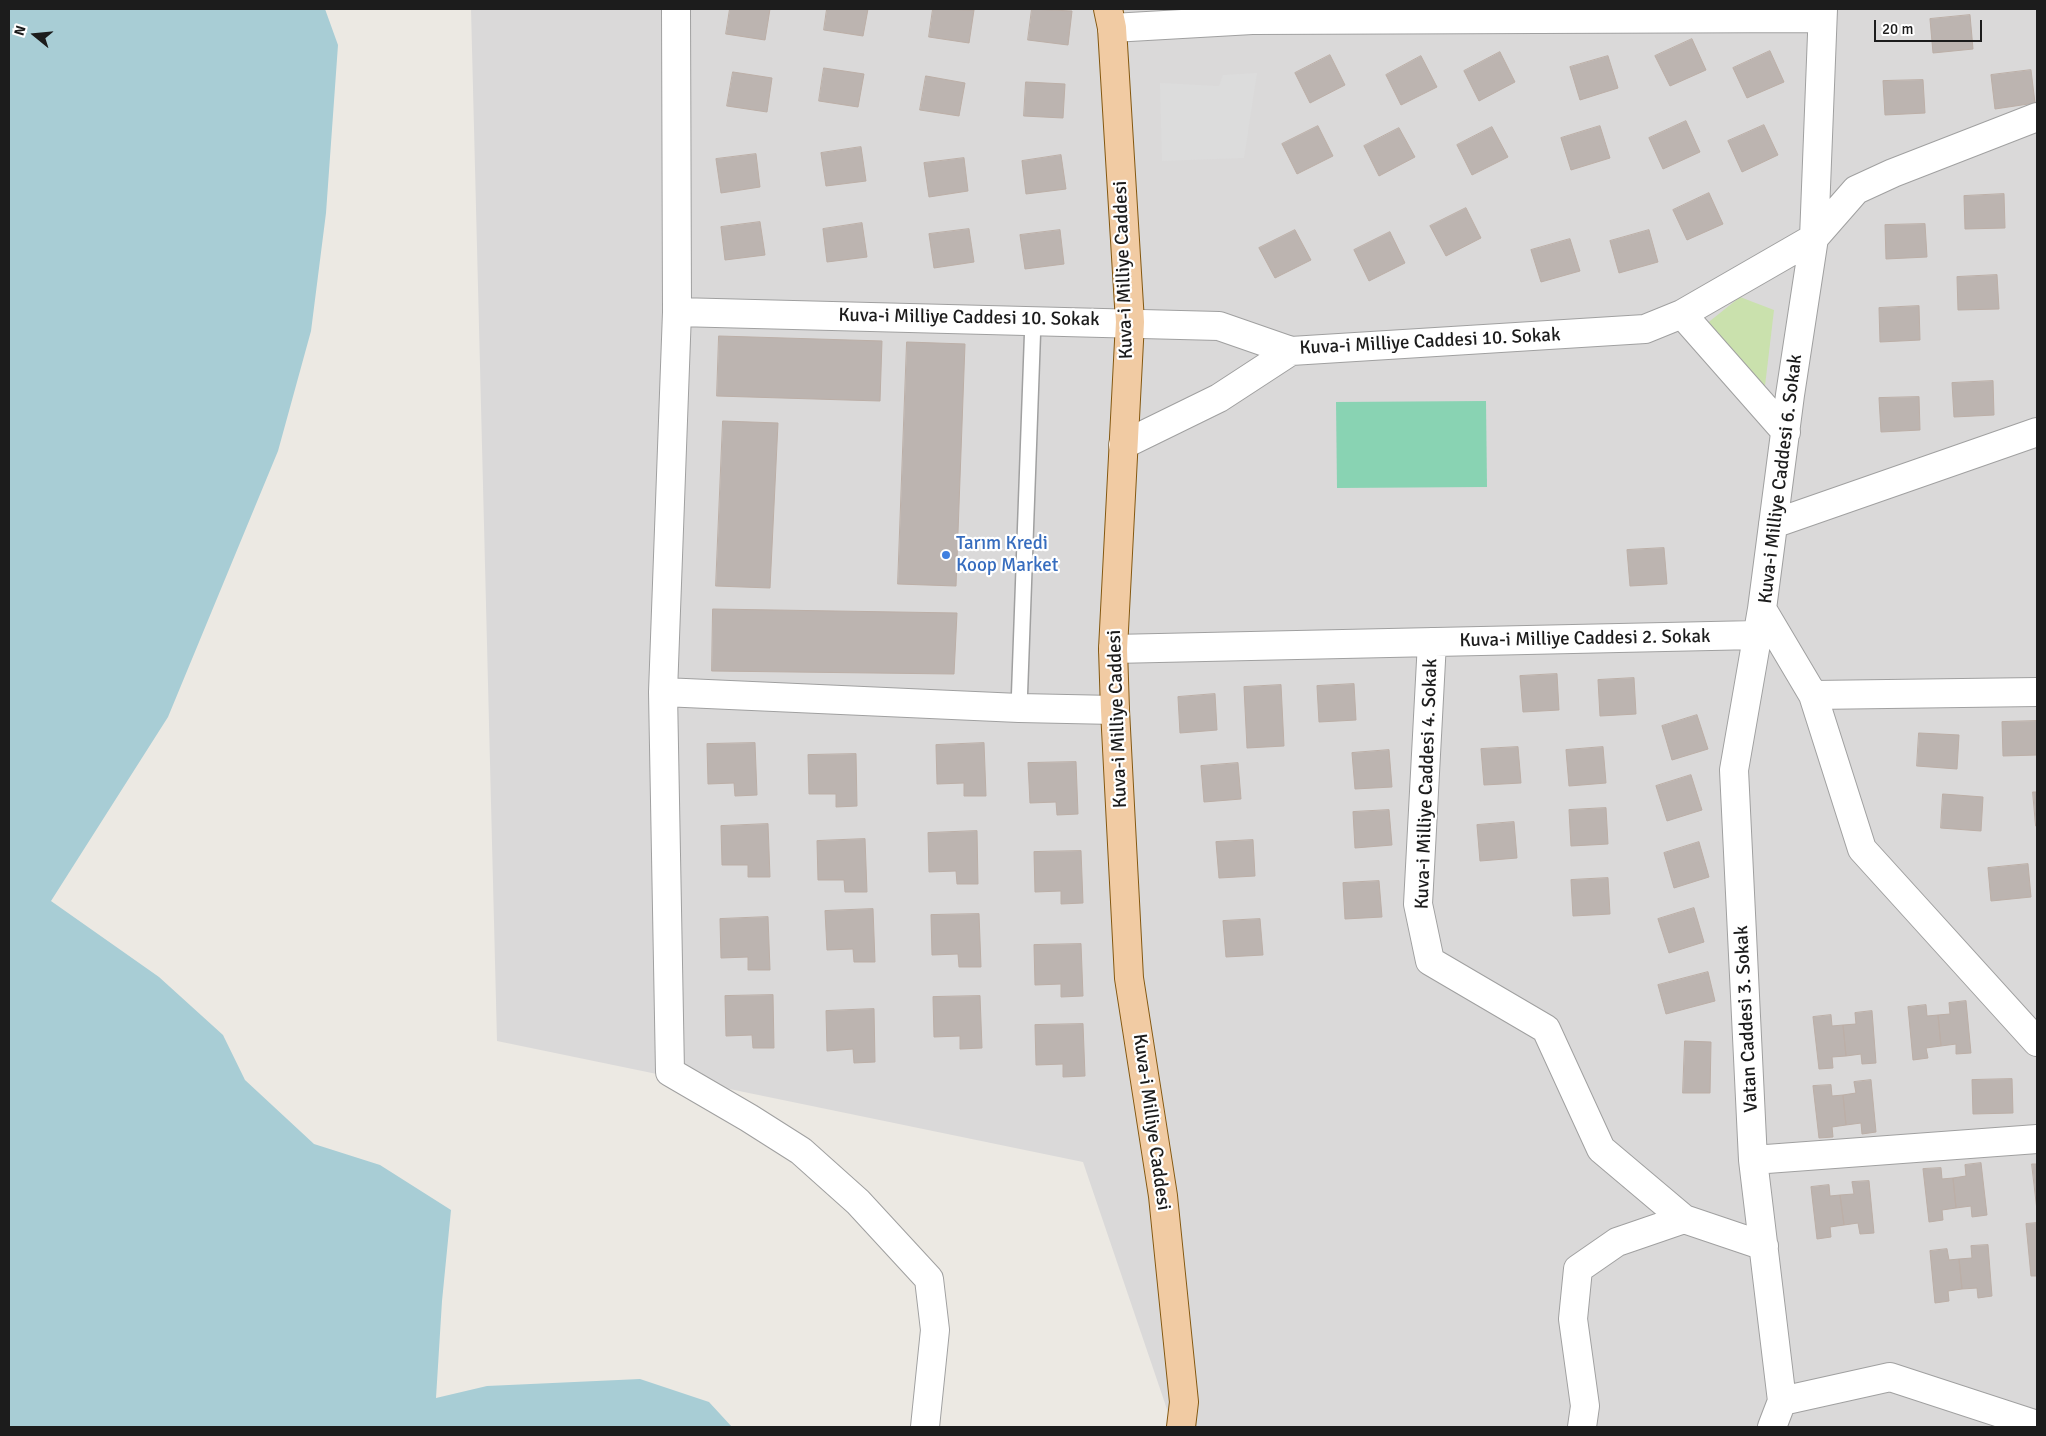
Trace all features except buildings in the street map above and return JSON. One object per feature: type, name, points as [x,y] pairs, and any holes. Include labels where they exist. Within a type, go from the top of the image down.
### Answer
[{"type":"main road","name":"Kuva-i Milliye Caddesi","points":[[1110,18],[1130,322],[1113,649],[1115,710],[1129,978],[1163,1196],[1184,1402],[1181,1427]]},
{"type":"street","points":[[676,9],[677,312],[663,692],[670,1072],[801,1151],[858,1202],[929,1280],[935,1330],[925,1427]]},
{"type":"street","points":[[1110,18],[1253,14],[1823,13]]},
{"type":"street","name":"Kuva-i Milliye Caddesi 6. Sokak","points":[[1823,13],[1814,238],[1759,622],[1813,694],[1862,849],[2037,1042]]},
{"type":"street","name":"Kuva-i Milliye Caddesi 10. Sokak","points":[[677,312],[1130,322],[1220,326],[1291,352],[1645,329],[1682,314],[1814,238],[1856,190],[1893,172],[2037,117]]},
{"type":"street","points":[[1682,314],[1786,432]]},
{"type":"street","points":[[1123,445],[1219,398],[1291,352]]},
{"type":"street","points":[[1773,524],[2037,432]]},
{"type":"street","name":"Kuva-i Milliye Caddesi 2. Sokak","points":[[1113,649],[1432,642],[1759,622]]},
{"type":"street","name":"Vatan Caddesi 3. Sokak","points":[[1759,622],[1734,770],[1754,1160],[1782,1401],[1772,1427]]},
{"type":"street","name":"Kuva-i Milliye Caddesi 4. Sokak","points":[[1432,642],[1418,904],[1430,961],[1546,1029],[1601,1149],[1684,1219]]},
{"type":"street","points":[[663,692],[1019,708],[1115,710]]},
{"type":"street","points":[[1813,694],[2037,692]]},
{"type":"street","points":[[1754,1160],[2037,1139]]},
{"type":"street","points":[[1582,1427],[1585,1406],[1573,1319],[1578,1269],[1617,1242],[1684,1219],[1764,1246]]},
{"type":"street","points":[[1782,1401],[1890,1377],[2037,1425]]},
{"type":"lane","points":[[1019,708],[1033,320]]},
{"type":"shaded area","points":[[471,9],[2037,9],[2037,1427],[1173,1427],[1083,1162],[497,1041]]},
{"type":"shaded area","points":[[1257,73],[1244,158],[1162,161],[1160,83],[1219,86],[1223,75]]},
{"type":"green space","points":[[1740,297],[1774,310],[1765,386],[1705,325]]},
{"type":"green space","points":[[1486,401],[1487,487],[1337,488],[1336,402]]},
{"type":"water","points":[[9,9],[325,9],[338,45],[326,213],[311,331],[278,451],[168,717],[51,901],[159,977],[223,1035],[245,1080],[314,1144],[380,1165],[451,1210],[442,1301],[436,1398],[487,1386],[640,1379],[709,1402],[732,1427],[9,1427]]},
{"type":"place","name":"Tarım Kredi Koop Market","points":[[946,555]]}]
